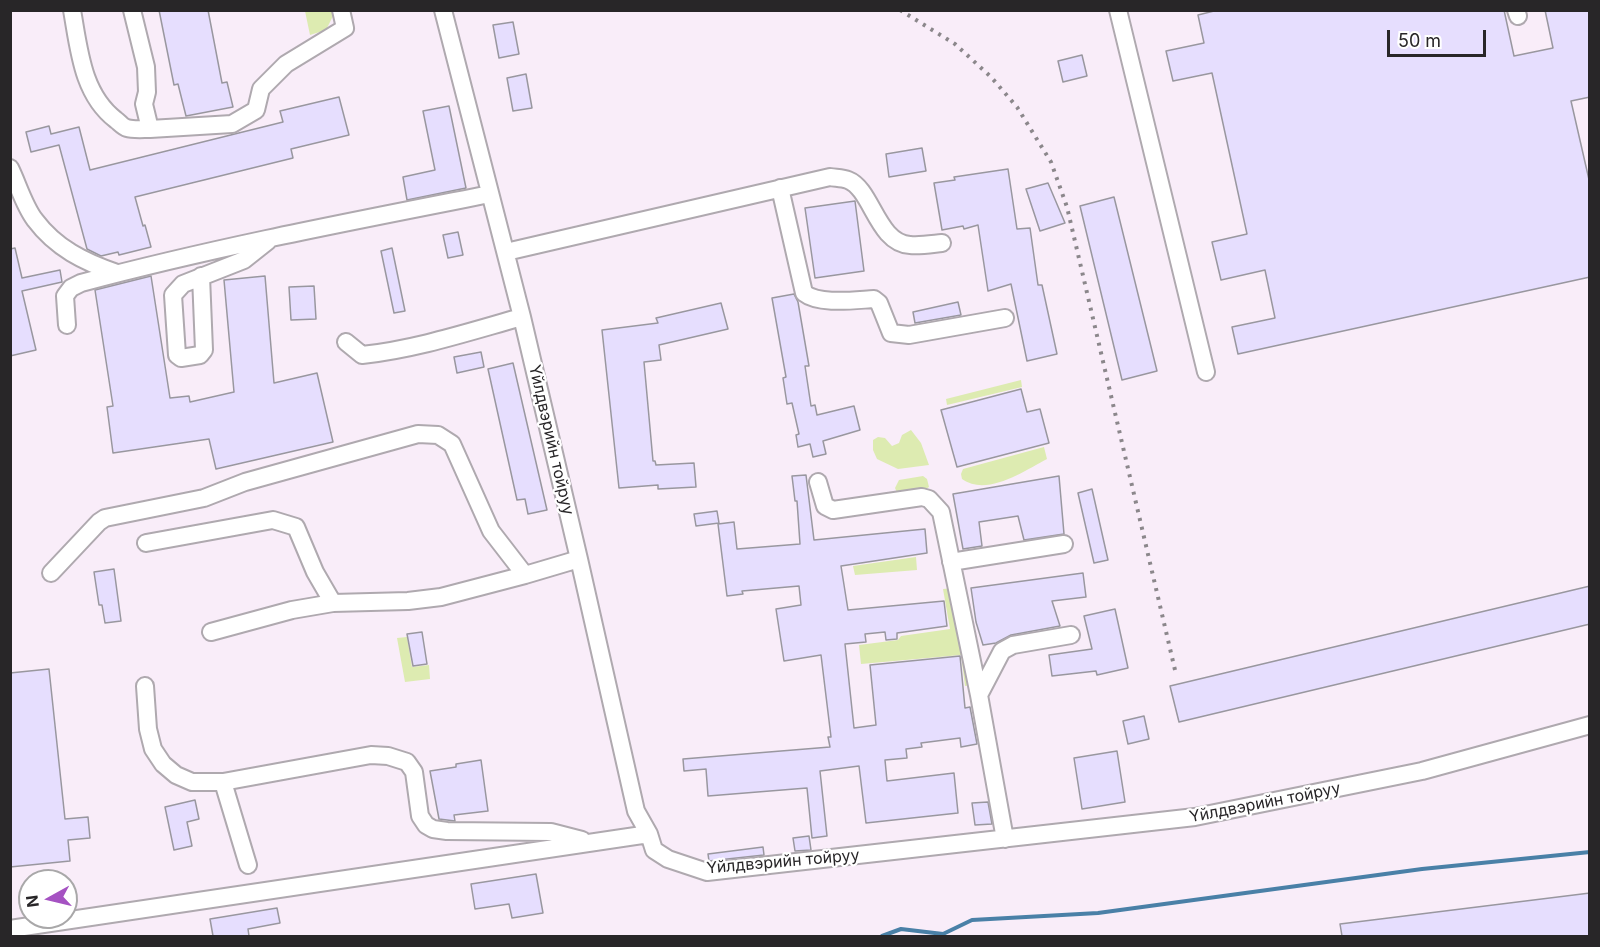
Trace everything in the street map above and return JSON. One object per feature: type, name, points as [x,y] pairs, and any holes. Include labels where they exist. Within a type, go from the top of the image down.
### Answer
[{"type":"lane","points":[[72,10],[85,72],[89,85],[101,105],[127,128],[150,129],[232,124],[256,110],[261,89],[286,64],[345,28],[341,10]]},
{"type":"lane","points":[[132,10],[146,67],[147,92],[144,104],[150,129]]},
{"type":"lane","name":"Үйлдвэрийн тойруу","points":[[443,10],[522,317],[636,811],[649,834],[654,850],[668,859],[707,872],[1195,817],[1422,771],[1590,725]]},
{"type":"lane","points":[[1118,10],[1206,372]]},
{"type":"lane","points":[[10,168],[33,218],[62,248],[86,263],[117,273]]},
{"type":"lane","points":[[506,252],[830,177],[848,179],[856,185],[886,232],[897,242],[908,245],[942,243]]},
{"type":"lane","points":[[780,188],[804,293],[811,298],[874,299],[879,303],[891,333],[909,335],[1005,318]]},
{"type":"lane","points":[[67,325],[65,296],[71,288],[81,283],[274,237],[490,194]]},
{"type":"lane","points":[[201,276],[244,260],[274,237]]},
{"type":"lane","points":[[346,342],[362,355],[416,347],[522,317]]},
{"type":"lane","points":[[51,573],[105,518],[204,498],[245,482],[418,434],[438,435],[452,444],[491,531],[525,575]]},
{"type":"lane","points":[[818,482],[825,506],[833,510],[922,497],[929,499],[941,512],[979,695],[1005,839]]},
{"type":"lane","points":[[146,543],[273,520],[288,523],[296,527],[315,572],[333,603]]},
{"type":"lane","points":[[951,562],[1064,544]]},
{"type":"lane","points":[[211,632],[292,610],[333,603],[408,601],[441,597],[579,559]]},
{"type":"lane","points":[[979,695],[1002,651],[1013,645],[1071,635]]},
{"type":"lane","points":[[145,686],[148,729],[153,749],[163,764],[176,775],[192,782],[223,782],[372,755],[388,756],[407,762],[414,772],[420,816],[426,825],[433,829],[550,832],[588,842]]},
{"type":"lane","points":[[223,782],[248,865]]},
{"type":"lane","points":[[10,929],[649,834]]},
{"type":"shaded area","points":[[10,11],[1589,11],[1589,936],[11,936]]},
{"type":"green space","points":[[305,11],[333,11],[334,14],[326,30],[310,35]]},
{"type":"green space","points":[[1021,380],[1022,387],[947,405],[946,399]]},
{"type":"green space","points":[[911,430],[921,443],[929,465],[898,469],[877,459],[873,450],[873,440],[878,437],[885,438],[892,446],[899,443],[902,435]]},
{"type":"green space","points":[[1044,447],[1047,459],[1005,480],[983,485],[972,484],[962,479],[963,469]]},
{"type":"green space","points":[[923,476],[927,479],[929,487],[908,499],[899,497],[895,488],[899,480]]},
{"type":"green space","points":[[916,557],[917,570],[855,575],[853,566]]},
{"type":"green space","points":[[955,588],[973,685],[965,686],[961,655],[861,664],[859,645],[898,640],[901,636],[950,629],[943,589]]},
{"type":"green space","points":[[407,637],[412,667],[429,665],[430,679],[405,682],[397,638]]},
{"type":"building","points":[[159,10],[208,10],[222,83],[227,82],[233,107],[186,116],[178,84],[174,85]]},
{"type":"building","points":[[1218,10],[1504,10],[1514,56],[1553,48],[1545,10],[1590,10],[1590,97],[1571,101],[1590,184],[1590,277],[1238,354],[1232,327],[1275,318],[1265,270],[1221,280],[1212,242],[1247,234],[1212,73],[1173,81],[1166,51],[1204,43],[1198,15]]},
{"type":"building","points":[[513,22],[519,54],[499,58],[493,25]]},
{"type":"building","points":[[1082,55],[1087,76],[1063,82],[1058,61]]},
{"type":"building","points":[[526,74],[532,108],[513,111],[507,78]]},
{"type":"building","points":[[339,97],[349,135],[291,149],[293,158],[135,197],[151,247],[119,255],[118,252],[101,256],[87,249],[59,145],[31,152],[26,132],[49,126],[51,134],[79,127],[90,170],[283,122],[280,111]]},
{"type":"building","points":[[449,106],[466,188],[407,200],[403,177],[435,170],[423,111]]},
{"type":"building","points":[[922,148],[926,171],[889,177],[886,154]]},
{"type":"building","points":[[1008,169],[1017,229],[1030,228],[1038,285],[1042,285],[1057,354],[1027,361],[1011,284],[988,291],[978,225],[964,229],[963,226],[942,230],[934,183],[955,180],[954,177]]},
{"type":"building","points":[[1048,183],[1065,223],[1040,231],[1026,189]]},
{"type":"building","points":[[1114,197],[1157,371],[1122,380],[1080,206]]},
{"type":"building","points":[[855,201],[864,271],[815,278],[805,208]]},
{"type":"building","points":[[458,232],[463,255],[448,258],[443,235]]},
{"type":"building","points":[[15,248],[22,278],[60,270],[62,282],[22,291],[36,350],[10,356],[10,249]]},
{"type":"building","points":[[392,248],[405,311],[394,313],[381,251]]},
{"type":"building","points":[[151,276],[170,398],[189,396],[190,402],[234,392],[224,280],[265,276],[274,383],[317,373],[333,442],[216,469],[209,439],[113,453],[107,407],[113,406],[95,290]]},
{"type":"building","points":[[314,286],[316,319],[291,320],[289,287]]},
{"type":"building","points":[[794,294],[798,302],[809,366],[805,366],[811,406],[815,405],[817,415],[854,406],[860,430],[823,441],[826,454],[813,457],[810,444],[798,447],[796,435],[799,434],[792,403],[787,404],[783,378],[786,377],[772,298]]},
{"type":"building","points":[[958,302],[961,315],[915,323],[913,312]]},
{"type":"building","points":[[721,303],[728,329],[659,345],[661,360],[644,362],[653,461],[656,465],[694,463],[696,487],[658,489],[658,485],[619,488],[602,330],[658,323],[656,318]]},
{"type":"building","points":[[481,352],[484,367],[457,373],[454,357]]},
{"type":"building","points":[[513,363],[547,510],[528,514],[525,499],[517,500],[488,369]]},
{"type":"building","points":[[1021,389],[1027,412],[1040,409],[1049,443],[957,467],[941,410]]},
{"type":"building","points":[[806,475],[814,540],[925,529],[927,553],[841,566],[848,610],[944,601],[947,626],[897,633],[897,639],[886,640],[885,632],[865,634],[866,642],[845,644],[854,728],[876,725],[870,665],[960,656],[965,708],[970,707],[977,744],[961,747],[960,738],[921,743],[922,747],[906,749],[907,758],[885,760],[887,781],[954,773],[958,813],[866,823],[859,766],[820,771],[827,836],[812,838],[807,788],[708,796],[706,769],[684,771],[683,759],[830,747],[828,737],[831,737],[821,655],[784,661],[776,609],[801,605],[799,586],[742,591],[743,594],[727,596],[718,524],[734,522],[737,549],[800,544],[797,501],[795,501],[792,476]]},
{"type":"building","points":[[1059,476],[1064,534],[1024,540],[1018,516],[979,522],[982,546],[963,549],[953,494]]},
{"type":"building","points":[[1092,489],[1108,560],[1094,563],[1078,493]]},
{"type":"building","points":[[717,511],[719,523],[696,526],[694,514]]},
{"type":"building","points":[[114,569],[121,621],[105,623],[102,605],[99,605],[94,572]]},
{"type":"building","points":[[1083,573],[1086,597],[1052,601],[1060,626],[1011,635],[996,643],[983,645],[976,622],[971,588]]},
{"type":"building","points":[[1590,586],[1590,624],[1179,722],[1170,686]]},
{"type":"building","points":[[1115,609],[1128,668],[1097,675],[1096,671],[1052,676],[1049,655],[1092,649],[1084,616]]},
{"type":"building","points":[[422,632],[427,664],[413,666],[407,634]]},
{"type":"building","points":[[49,669],[65,819],[88,817],[90,838],[68,840],[70,861],[10,867],[10,673]]},
{"type":"building","points":[[1144,716],[1149,739],[1128,744],[1123,721]]},
{"type":"building","points":[[1117,751],[1125,802],[1082,809],[1074,758]]},
{"type":"building","points":[[481,760],[488,811],[454,815],[455,821],[439,819],[430,771]]},
{"type":"building","points":[[195,800],[199,819],[187,822],[192,846],[174,850],[165,807]]},
{"type":"building","points":[[988,802],[992,824],[975,825],[972,803]]},
{"type":"building","points":[[809,836],[811,850],[795,851],[793,838]]},
{"type":"building","points":[[763,847],[764,855],[709,861],[708,854]]},
{"type":"building","points":[[536,874],[543,913],[512,918],[509,904],[475,909],[471,884]]},
{"type":"building","points":[[1590,893],[1590,936],[1342,936],[1340,924]]},
{"type":"building","points":[[277,908],[280,923],[248,929],[249,936],[213,936],[210,919]]},
{"type":"waterway","points":[[882,936],[901,929],[943,934],[972,920],[1098,913],[1422,869],[1590,852]]},
{"type":"railway","points":[[900,10],[955,44],[991,77],[1017,107],[1051,162],[1067,207],[1175,670]]}]
